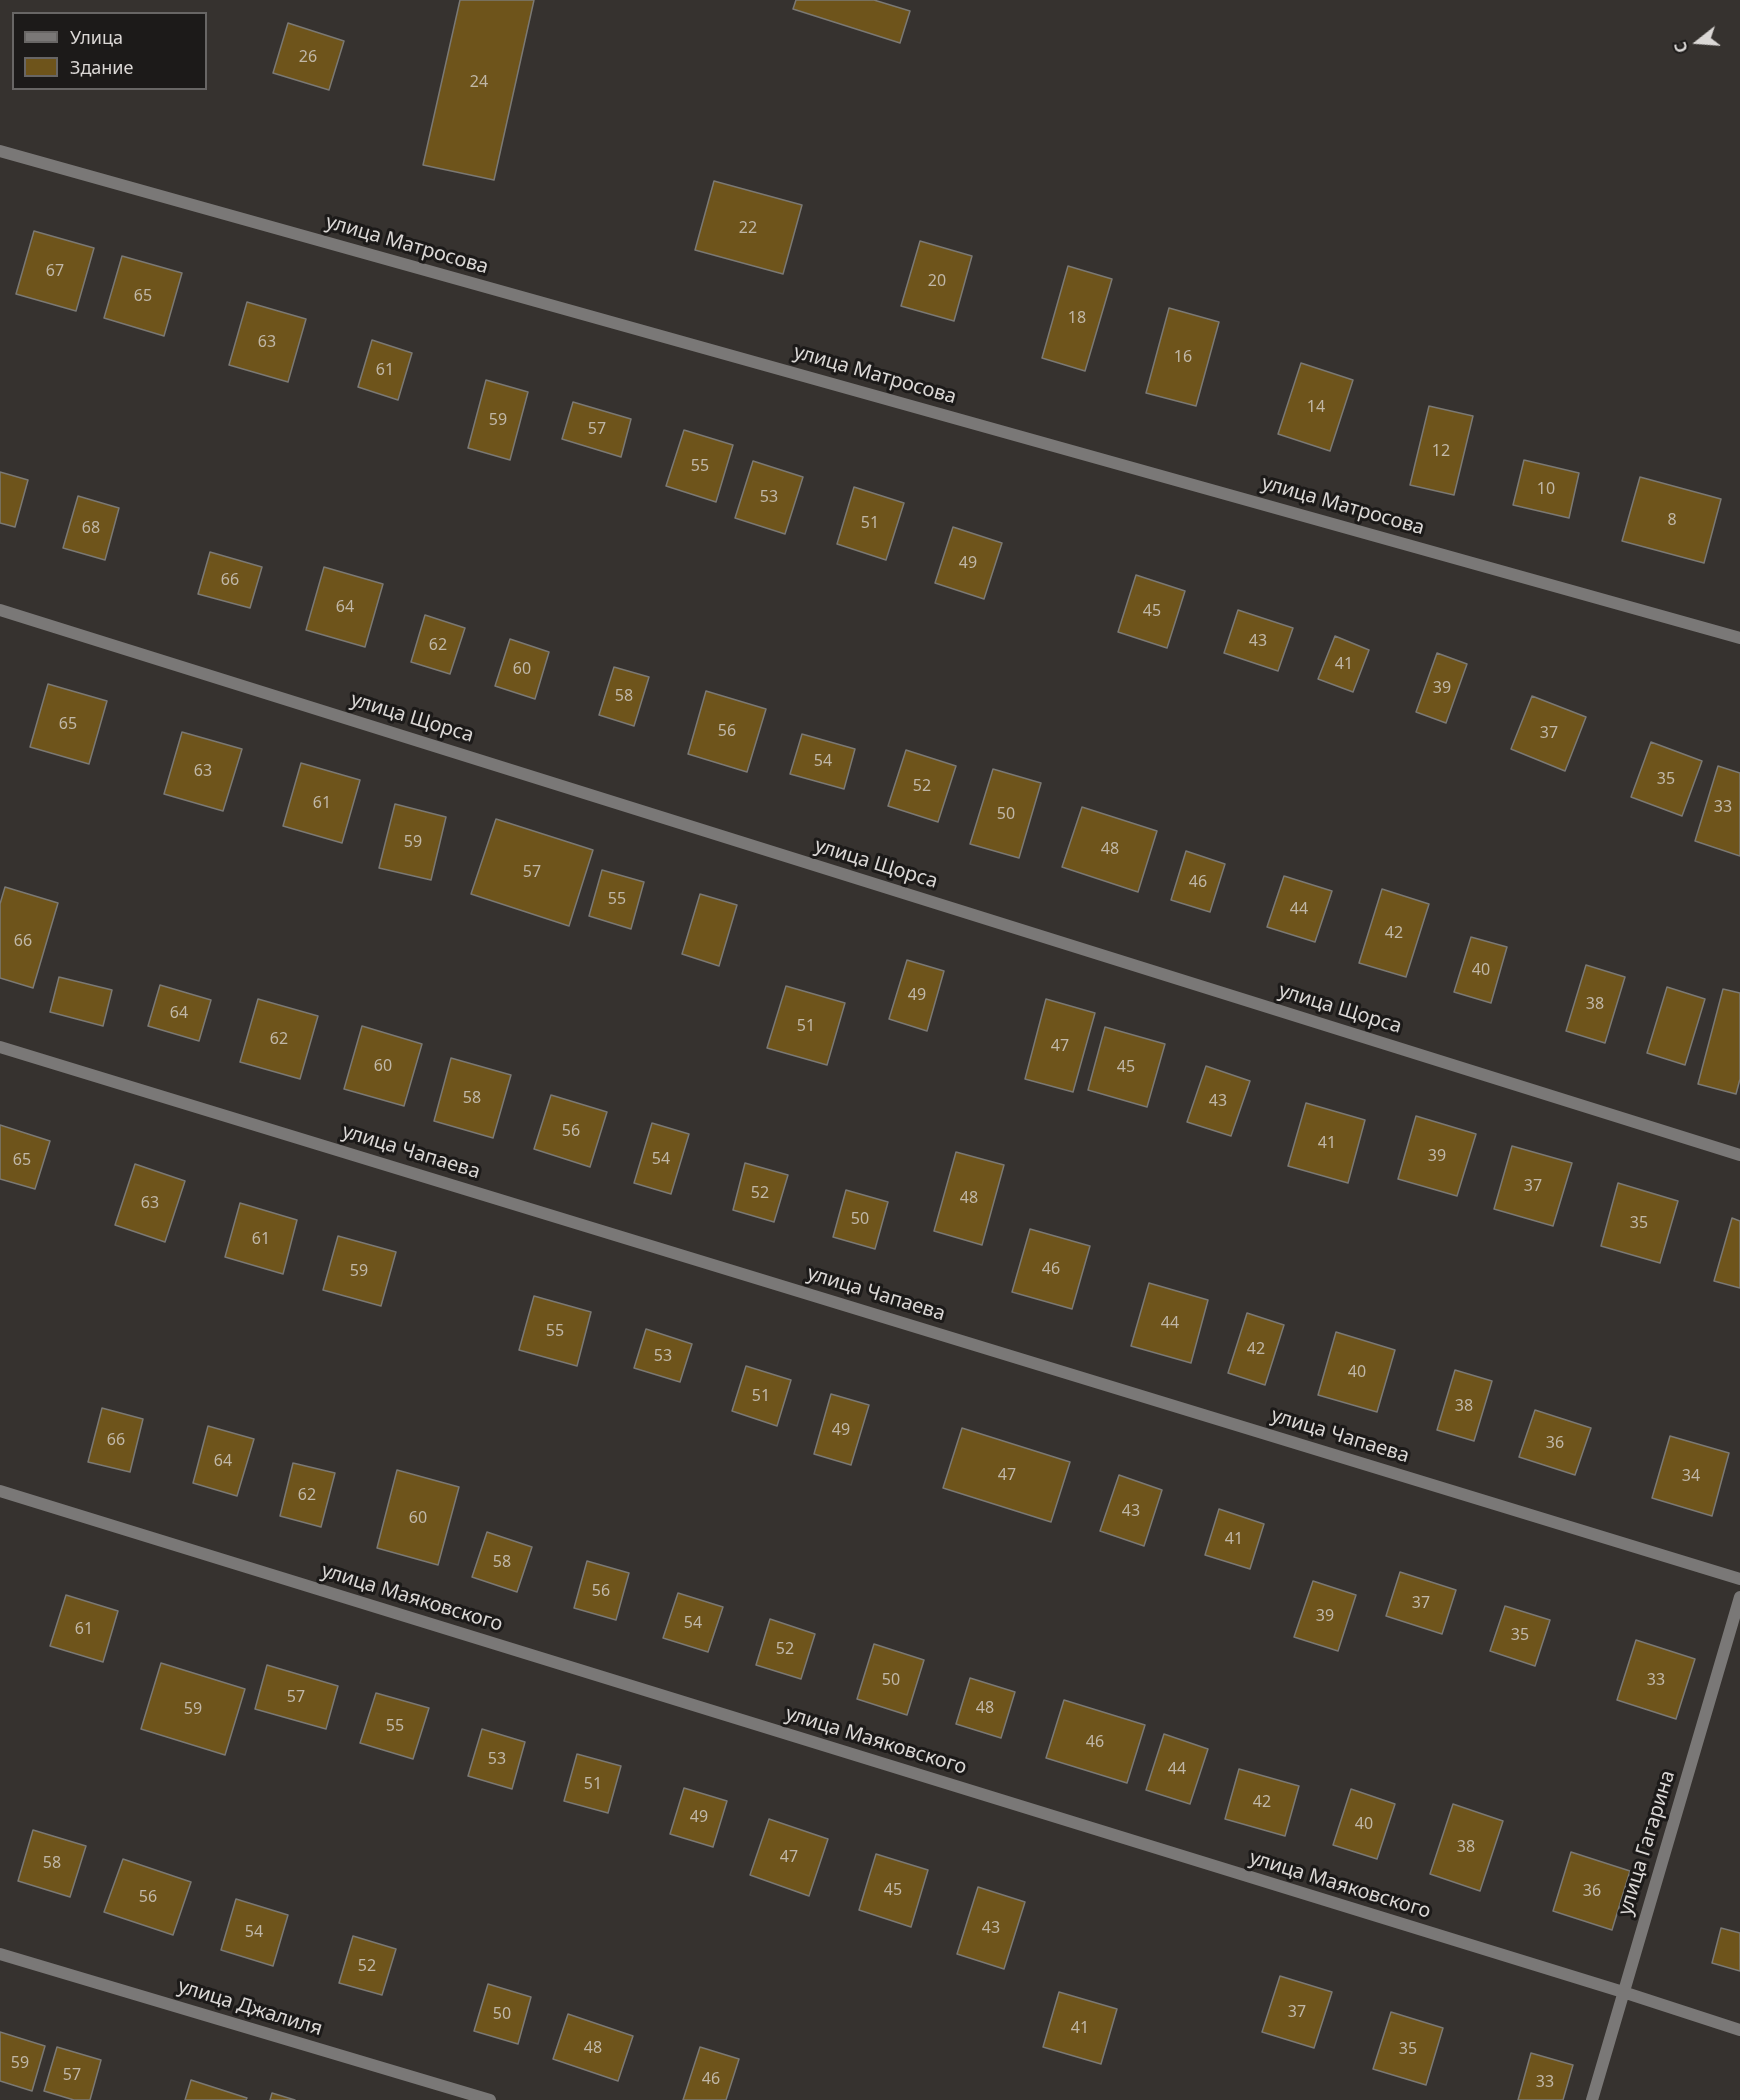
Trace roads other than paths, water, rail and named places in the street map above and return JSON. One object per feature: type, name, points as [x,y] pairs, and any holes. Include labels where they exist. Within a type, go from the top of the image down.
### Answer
[{"type":"street","name":"улица Матросова","points":[[0,151],[1740,638]]},
{"type":"street","name":"улица Щорса","points":[[0,610],[1740,1155]]},
{"type":"street","name":"улица Чапаева","points":[[0,1047],[1740,1579]]},
{"type":"street","name":"улица Маяковского","points":[[0,1491],[1740,2030]]},
{"type":"street","name":"улица Гагарина","points":[[1592,2100],[1740,1597]]},
{"type":"street","name":"улица Джалиля","points":[[0,1954],[490,2100]]}]
